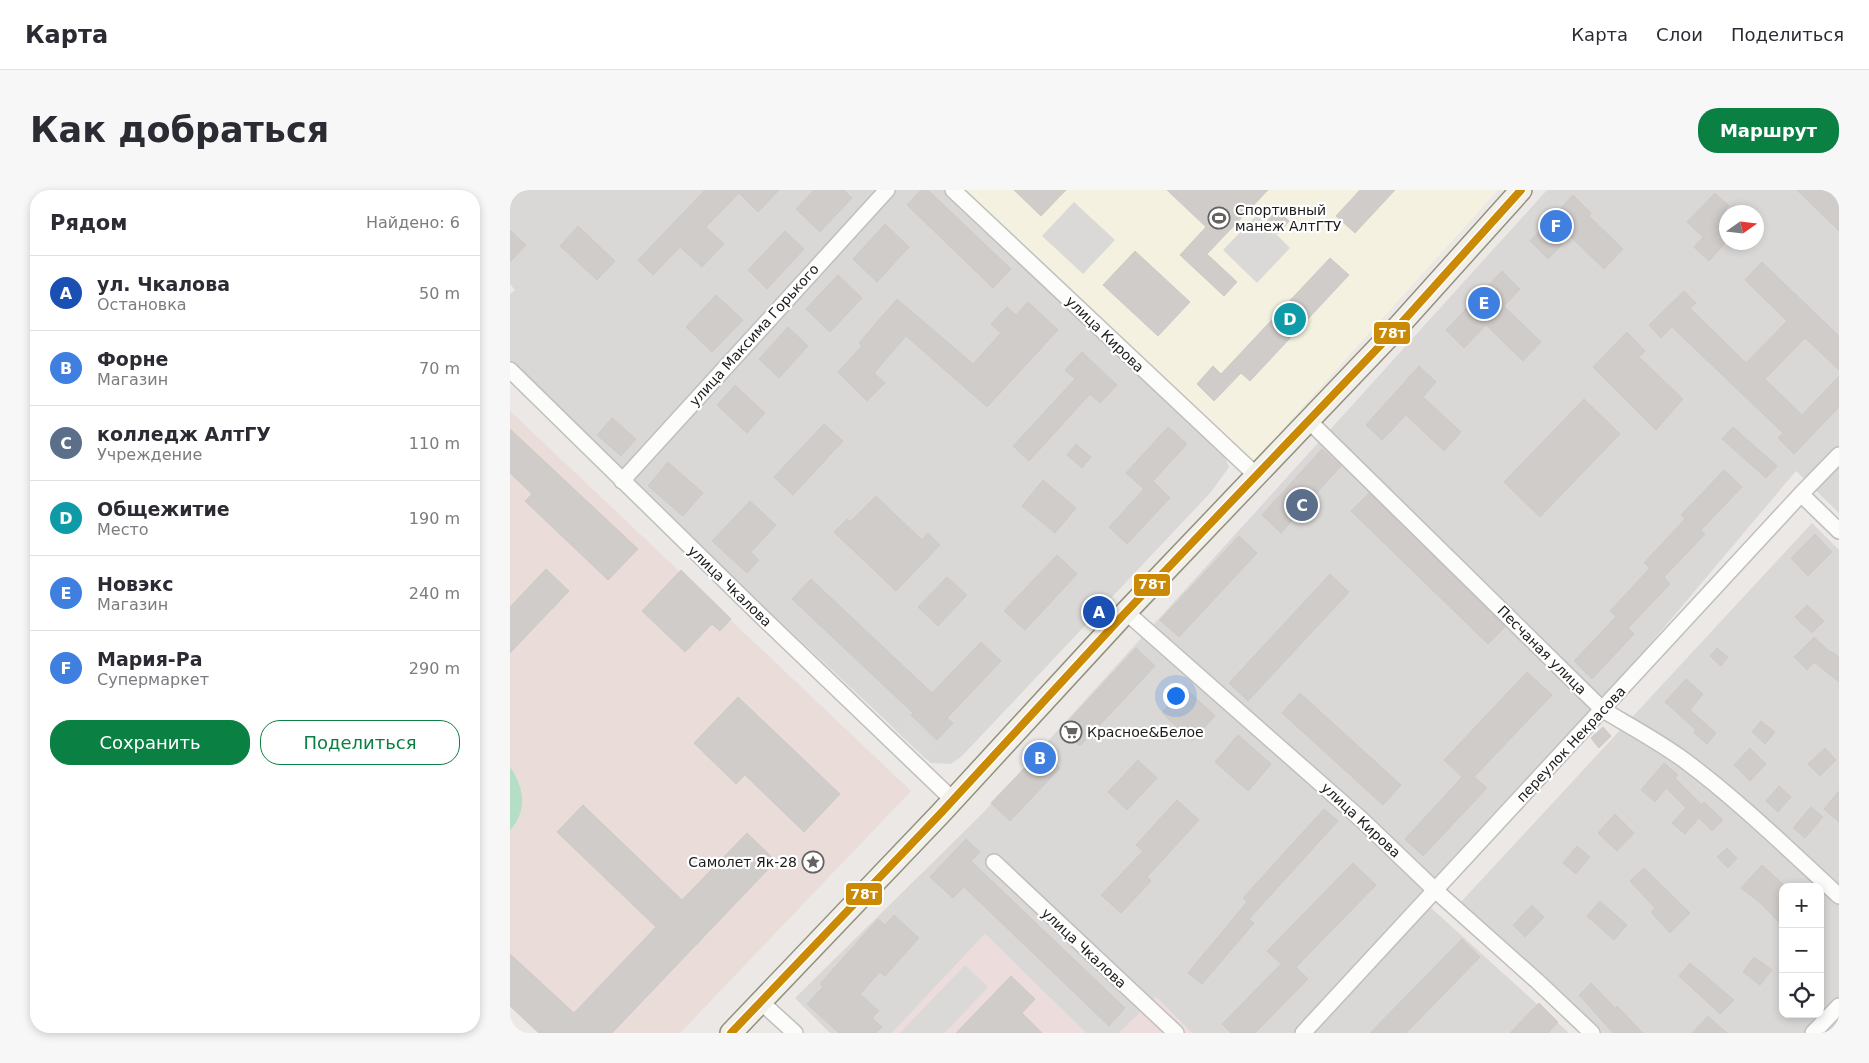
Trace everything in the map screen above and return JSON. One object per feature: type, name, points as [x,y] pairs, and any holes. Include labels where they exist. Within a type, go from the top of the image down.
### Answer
[{"type":"main road","points":[[731,1033],[953,800],[1126,612],[1396,329],[1522,190]]},
{"type":"street","name":"улица Максима Горького","points":[[622,481],[887,190]]},
{"type":"street","name":"улица Кирова","points":[[953,190],[1257,476]]},
{"type":"street","name":"улица Чкалова","points":[[510,370],[622,481],[953,800]]},
{"type":"street","name":"Песчаная улица","points":[[1308,420],[1602,710],[1648,736],[1683,759],[1744,808],[1839,896]]},
{"type":"street","name":"переулок Некрасова","points":[[1303,1033],[1839,455]]},
{"type":"street","points":[[1801,494],[1839,531]]},
{"type":"street","name":"улица Кирова","points":[[1126,612],[1362,820],[1435,890],[1592,1033]]},
{"type":"street","name":"улица Чкалова","points":[[994,862],[1176,1033]]},
{"type":"street","points":[[761,1002],[795,1033]]},
{"type":"street","points":[[1813,1033],[1839,1006]]},
{"type":"shaded area","points":[[510,190],[945,190],[1222,450],[1229,467],[1211,492],[962,756],[951,764],[931,763],[623,474],[510,363],[510,294],[515,290],[510,284]]},
{"type":"shaded area","points":[[963,190],[1498,190],[1254,461]]},
{"type":"shaded area","points":[[1547,190],[1839,190],[1839,513],[1796,471],[1429,906],[1569,1033],[1192,1033],[1156,997],[1119,1033],[1086,1033],[985,934],[892,1033],[830,1033],[795,998],[982,814]]},
{"type":"shaded area","points":[[1074,202],[1115,240],[1083,274],[1042,236]]},
{"type":"shaded area","points":[[1257,215],[1290,248],[1257,283],[1223,250]]},
{"type":"shaded area","points":[[510,411],[911,791],[680,1033],[538,1033],[510,1006]]},
{"type":"shaded area","points":[[1812,523],[1839,550],[1839,1033],[1602,1033],[1460,903]]},
{"type":"shaded area","points":[[906,717],[938,749],[927,760],[894,729]]},
{"type":"shaded area","points":[[985,934],[1086,1033],[892,1033]]},
{"type":"shaded area","points":[[965,965],[988,987],[945,1033],[900,1033]]},
{"type":"shaded area","points":[[1156,997],[1192,1033],[1119,1033]]},
{"type":"green space","points":[[510,767],[521,791],[522,807],[516,823],[510,830]]},
{"type":"building","points":[[705,190],[779,190],[758,212],[739,193],[706,227],[724,244],[702,267],[680,247],[653,275],[638,260]]},
{"type":"building","points":[[814,190],[844,190],[852,198],[820,232],[796,209]]},
{"type":"building","points":[[921,190],[928,190],[1011,269],[993,288],[907,205]]},
{"type":"building","points":[[1014,190],[1066,190],[1041,216]]},
{"type":"building","name":"Спортивный манеж АлтГТУ","points":[[1167,190],[1268,190],[1207,254],[1237,282],[1224,296],[1180,255],[1206,227]]},
{"type":"building","points":[[1360,190],[1395,190],[1355,233],[1336,216]]},
{"type":"building","points":[[1797,190],[1834,190],[1839,195],[1839,231]]},
{"type":"building","points":[[1715,193],[1728,205],[1719,205],[1719,250],[1709,261],[1694,247],[1703,237],[1687,222]]},
{"type":"building","points":[[1573,195],[1591,213],[1589,216],[1623,249],[1604,269],[1570,236],[1548,259],[1530,241]]},
{"type":"building","points":[[1277,210],[1289,221],[1278,234],[1266,222]]},
{"type":"building","points":[[885,224],[909,247],[877,282],[853,259]]},
{"type":"building","points":[[578,226],[615,261],[597,280],[560,246]]},
{"type":"building","points":[[510,230],[526,245],[510,262]]},
{"type":"building","points":[[785,231],[804,249],[767,289],[748,270]]},
{"type":"building","points":[[1135,251],[1190,302],[1158,336],[1103,285]]},
{"type":"building","points":[[1330,258],[1349,275],[1250,381],[1241,373],[1214,401],[1197,384],[1213,366],[1221,374]]},
{"type":"building","points":[[1762,262],[1839,336],[1839,370],[1805,338],[1765,379],[1802,415],[1839,376],[1839,407],[1794,454],[1778,438],[1783,433],[1672,327],[1661,338],[1649,325],[1684,291],[1696,303],[1690,308],[1746,363],[1787,321],[1745,280]]},
{"type":"building","points":[[1502,271],[1520,289],[1504,306],[1541,342],[1523,361],[1486,325],[1464,348],[1446,330]]},
{"type":"building","points":[[838,275],[862,298],[830,332],[806,309]]},
{"type":"building","points":[[716,295],[743,320],[712,352],[686,327]]},
{"type":"building","points":[[897,299],[973,364],[1001,333],[991,324],[1007,307],[1016,315],[1028,302],[1058,330],[987,407],[906,336],[874,373],[885,383],[867,401],[838,372],[862,346],[859,343]]},
{"type":"building","points":[[788,327],[808,346],[779,378],[759,359]]},
{"type":"building","points":[[1627,332],[1645,351],[1639,357],[1683,399],[1656,430],[1593,367]]},
{"type":"building","points":[[1082,352],[1117,385],[1100,403],[1090,394],[1029,461],[1013,446],[1075,379],[1065,370]]},
{"type":"building","points":[[1419,366],[1436,382],[1423,397],[1461,432],[1444,451],[1406,415],[1382,440],[1366,425]]},
{"type":"building","points":[[735,385],[765,413],[747,433],[717,405]]},
{"type":"building","points":[[1584,399],[1620,434],[1540,517],[1504,482]]},
{"type":"building","points":[[612,418],[636,439],[621,456],[597,435]]},
{"type":"building","points":[[824,424],[843,441],[793,495],[774,477]]},
{"type":"building","points":[[1168,427],[1187,444],[1153,481],[1170,498],[1127,544],[1109,527],[1144,489],[1126,473]]},
{"type":"building","points":[[1733,427],[1777,466],[1766,478],[1722,439]]},
{"type":"building","points":[[510,429],[638,549],[608,580],[525,501],[532,494],[510,473]]},
{"type":"building","points":[[1076,444],[1091,457],[1082,468],[1067,455]]},
{"type":"building","points":[[1322,449],[1341,466],[1281,533],[1262,515]]},
{"type":"building","points":[[668,462],[703,493],[683,516],[648,486]]},
{"type":"building","points":[[1724,470],[1742,487],[1701,530],[1705,534],[1664,577],[1670,584],[1628,628],[1634,634],[1592,679],[1574,661],[1616,617],[1610,611],[1650,568],[1644,563],[1685,519],[1681,515]]},
{"type":"building","points":[[1043,480],[1076,508],[1055,533],[1022,506]]},
{"type":"building","points":[[1369,493],[1505,627],[1488,644],[1351,511]]},
{"type":"building","points":[[876,496],[922,540],[928,533],[940,545],[896,591],[834,532],[847,519],[850,522]]},
{"type":"building","points":[[750,501],[776,525],[751,552],[759,560],[747,573],[712,541]]},
{"type":"building","points":[[1815,534],[1832,552],[1808,576],[1791,558]]},
{"type":"building","points":[[1239,536],[1257,553],[1179,637],[1160,620]]},
{"type":"building","points":[[1057,555],[1077,574],[1025,630],[1004,611]]},
{"type":"building","points":[[546,569],[569,591],[510,653],[510,607]]},
{"type":"building","points":[[681,570],[731,619],[720,631],[712,624],[685,652],[642,611]]},
{"type":"building","points":[[1330,574],[1349,592],[1248,701],[1229,683]]},
{"type":"building","points":[[947,577],[967,595],[938,626],[918,607]]},
{"type":"building","points":[[811,579],[932,693],[981,642],[1001,661],[947,718],[953,723],[937,740],[911,715],[913,713],[792,599]]},
{"type":"building","points":[[1807,605],[1824,621],[1812,633],[1795,617]]},
{"type":"building","points":[[1814,637],[1830,652],[1839,657],[1839,682],[1814,662],[1807,670],[1794,657]]},
{"type":"building","points":[[1136,648],[1155,666],[1080,746],[1061,729]]},
{"type":"building","points":[[1717,648],[1728,657],[1721,666],[1710,656]]},
{"type":"building","points":[[1527,672],[1552,695],[1474,777],[1487,788],[1423,856],[1405,839],[1462,777],[1444,760]]},
{"type":"building","points":[[1686,679],[1703,694],[1690,710],[1716,733],[1707,744],[1694,733],[1696,730],[1665,702]]},
{"type":"building","points":[[1185,688],[1215,716],[1192,741],[1162,713]]},
{"type":"building","points":[[1300,693],[1401,785],[1383,805],[1282,713]]},
{"type":"building","points":[[738,697],[840,794],[804,832],[745,775],[736,784],[694,743]]},
{"type":"building","points":[[1761,721],[1775,732],[1765,744],[1752,732]]},
{"type":"building","points":[[1603,727],[1611,736],[1599,748],[1591,738]]},
{"type":"building","points":[[1238,735],[1271,764],[1248,791],[1215,762]]},
{"type":"building","points":[[1750,748],[1766,764],[1750,781],[1734,765]]},
{"type":"building","points":[[1825,748],[1836,760],[1820,776],[1808,764]]},
{"type":"building","points":[[1042,750],[1060,768],[1010,821],[991,803]]},
{"type":"building","points":[[1138,760],[1157,778],[1127,810],[1108,792]]},
{"type":"building","points":[[1664,763],[1678,775],[1675,778],[1702,805],[1704,802],[1723,820],[1712,831],[1699,818],[1685,834],[1672,823],[1686,808],[1666,788],[1655,802],[1641,790]]},
{"type":"building","points":[[1779,786],[1791,797],[1778,812],[1766,801]]},
{"type":"building","points":[[1839,791],[1839,822],[1824,809]]},
{"type":"building","points":[[1177,800],[1199,820],[1147,877],[1151,881],[1121,913],[1101,895],[1143,851],[1136,845]]},
{"type":"building","points":[[583,805],[682,900],[747,833],[776,861],[612,1033],[539,1033],[510,1006],[510,954],[574,1013],[656,927],[557,832]]},
{"type":"building","points":[[1811,807],[1823,817],[1805,838],[1793,828]]},
{"type":"building","points":[[1324,809],[1338,821],[1249,919],[1254,923],[1202,984],[1188,973],[1247,902],[1243,898]]},
{"type":"building","points":[[1615,814],[1634,833],[1617,851],[1598,833]]},
{"type":"building","points":[[966,839],[980,852],[971,861],[1125,1008],[1109,1026],[964,887],[953,898],[930,877]]},
{"type":"building","points":[[1577,846],[1590,857],[1576,874],[1563,863]]},
{"type":"building","points":[[1727,848],[1737,858],[1728,868],[1717,857]]},
{"type":"building","points":[[1353,863],[1376,885],[1296,967],[1308,979],[1255,1033],[1231,1033],[1222,1024],[1281,964],[1267,951]]},
{"type":"building","points":[[1762,865],[1782,883],[1779,883],[1779,922],[1759,902],[1741,888]]},
{"type":"building","points":[[1644,868],[1690,913],[1670,933],[1651,912],[1655,908],[1630,881]]},
{"type":"building","points":[[1600,901],[1627,925],[1614,940],[1587,916]]},
{"type":"building","points":[[1532,905],[1544,917],[1525,937],[1513,925]]},
{"type":"building","points":[[894,915],[919,938],[885,976],[880,972],[860,994],[879,1011],[872,1018],[882,1027],[876,1033],[839,1033],[807,1004],[823,987],[820,984],[878,919],[885,925]]},
{"type":"building","points":[[1462,939],[1480,957],[1406,1033],[1370,1033]]},
{"type":"building","points":[[1754,957],[1772,970],[1760,985],[1743,972]]},
{"type":"building","points":[[1690,963],[1734,1000],[1720,1014],[1679,976]]},
{"type":"building","points":[[1011,976],[1035,999],[1022,1013],[1042,1033],[956,1033]]},
{"type":"building","points":[[1591,983],[1643,1033],[1613,1033],[1579,995]]},
{"type":"building","points":[[1539,1003],[1558,1022],[1548,1033],[1510,1033]]},
{"type":"building","points":[[1708,1016],[1727,1033],[1692,1033]]},
{"type":"transit line","name":"78т","points":[[731,1033],[941,813],[1126,612],[1396,329],[1521,190]]},
{"type":"place","name":"Спортивный манеж АлтГТУ","points":[[1219,218]]},
{"type":"place","name":"Мария-Ра","points":[[1556,226]]},
{"type":"place","name":"Новэкс","points":[[1484,303]]},
{"type":"place","name":"Общежитие","points":[[1290,319]]},
{"type":"place","name":"колледж АлтГУ","points":[[1302,505]]},
{"type":"place","name":"ул. Чкалова","points":[[1099,612]]},
{"type":"place","name":"Красное&Белое","points":[[1071,732]]},
{"type":"place","name":"Форне","points":[[1040,758]]},
{"type":"place","name":"Самолет Як-28","points":[[813,862]]}]
